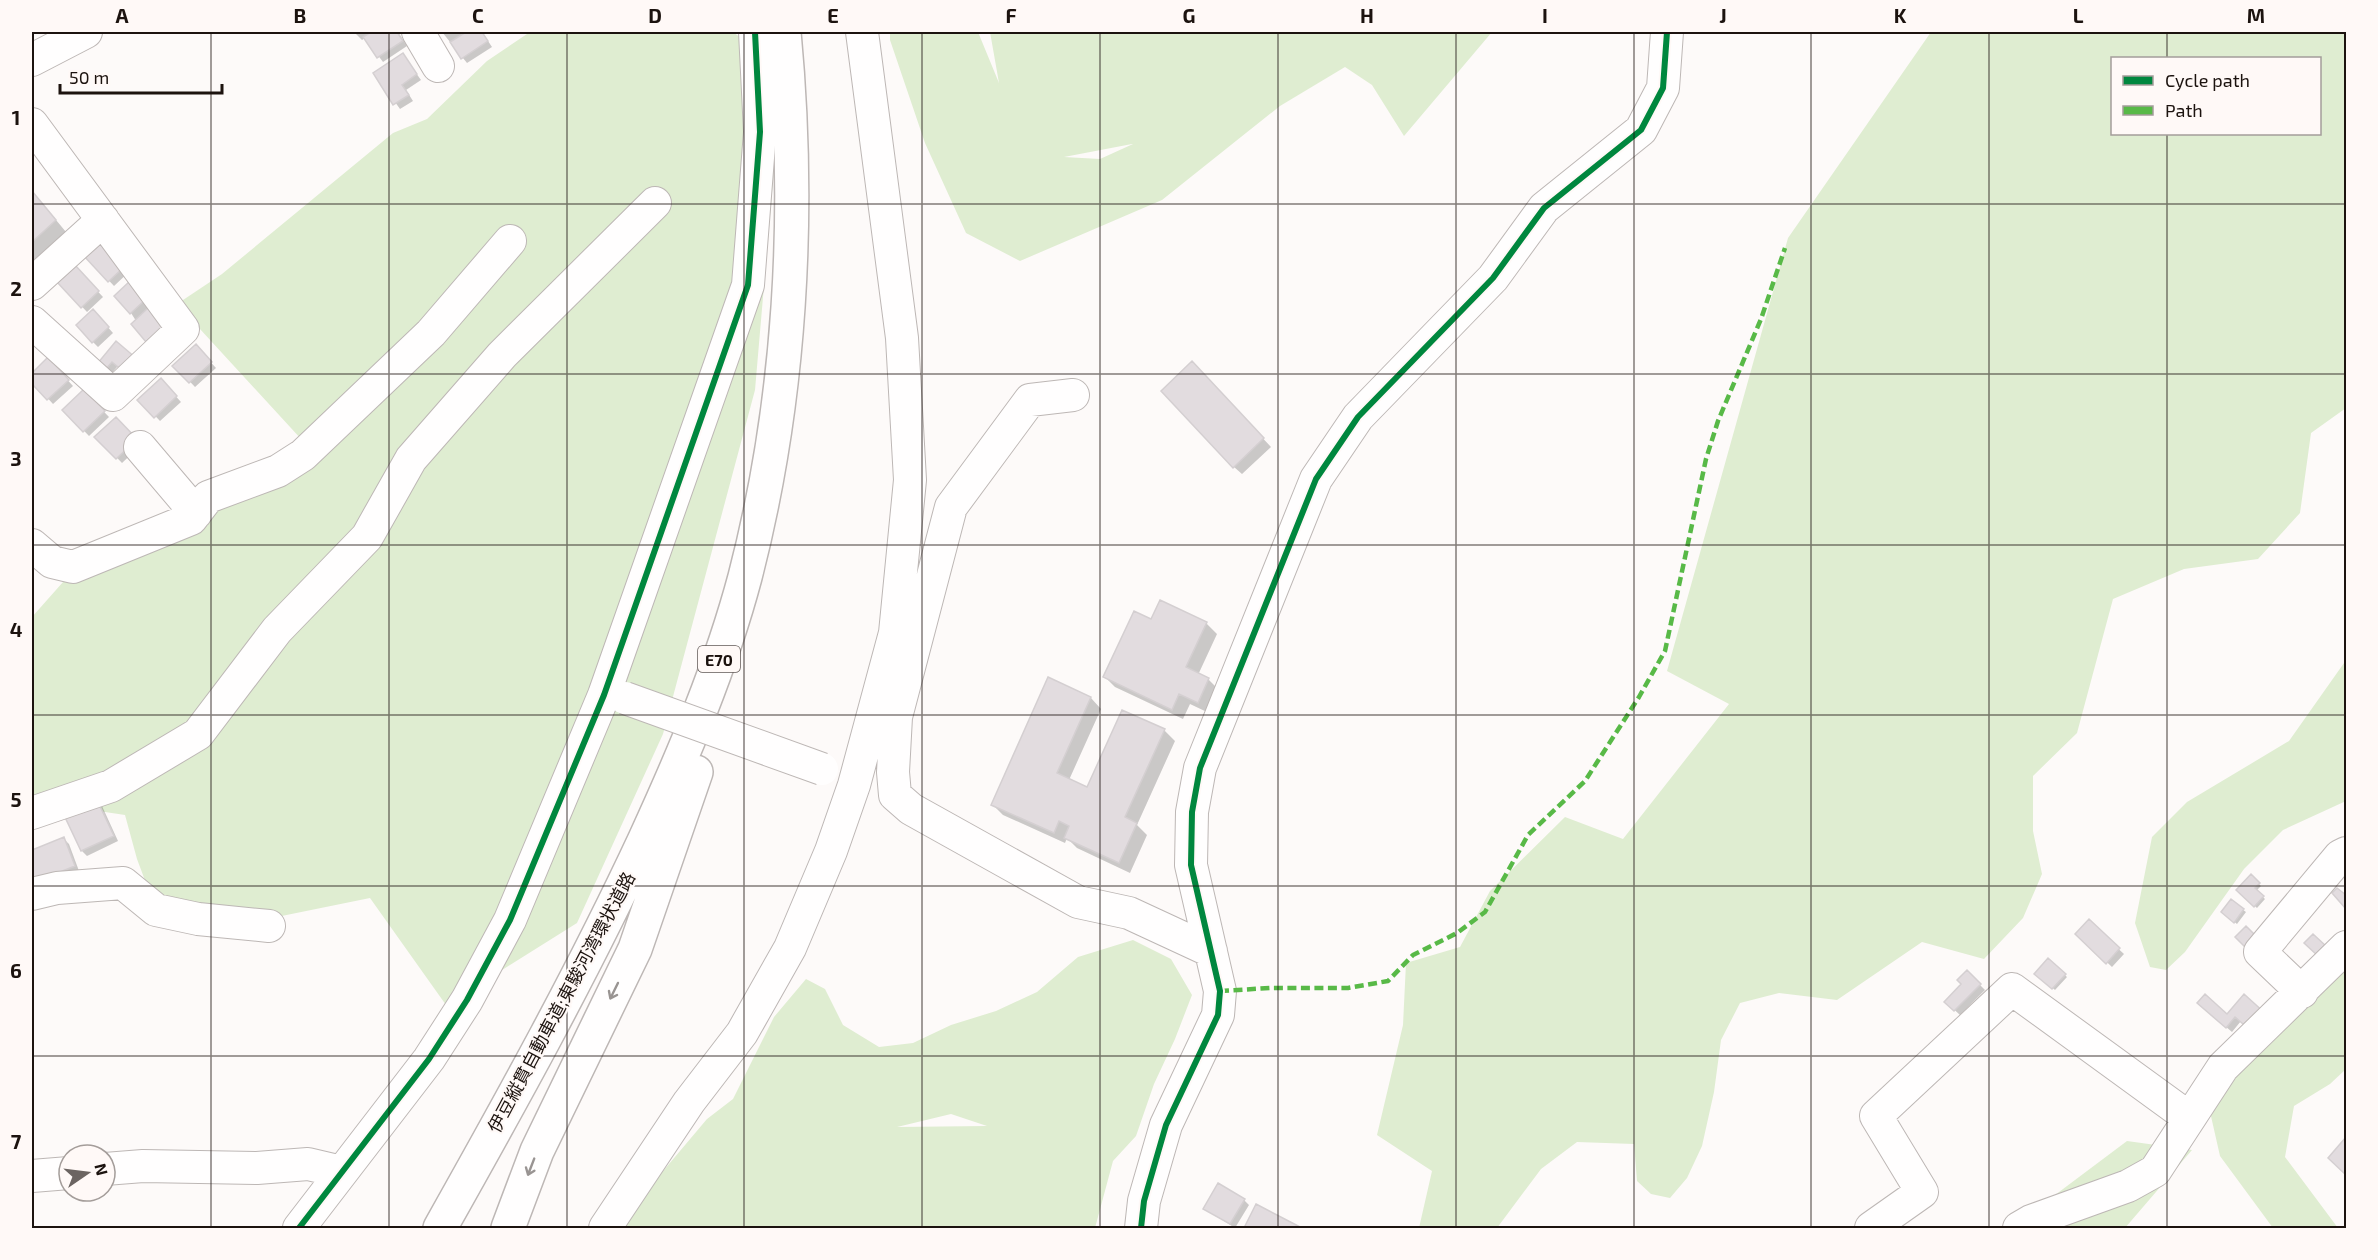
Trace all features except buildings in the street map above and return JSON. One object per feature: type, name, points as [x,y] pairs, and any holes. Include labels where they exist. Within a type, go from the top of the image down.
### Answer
[{"type":"highway","name":"伊豆縦貫自動車道;東駿河湾環状道路","points":[[440,1228],[600,936],[679,765],[717,666],[745,577],[770,460],[783,363],[790,269],[792,140],[784,32]]},
{"type":"highway","name":"伊豆縦貫自動車道;東駿河湾環状道路","points":[[458,1228],[614,946],[701,759],[732,674],[760,578],[784,462],[796,365],[802,262],[805,140],[797,32]]},
{"type":"highway","points":[[508,1228],[537,1151],[635,949],[701,759]]},
{"type":"highway","points":[[430,1228],[470,1175]]},
{"type":"street","points":[[32,60],[86,32]]},
{"type":"street","points":[[418,32],[438,66]]},
{"type":"street","points":[[299,1228],[429,1059],[467,1000],[510,920],[615,696],[748,285],[760,132],[755,32]]},
{"type":"street","points":[[862,32],[902,338],[910,480],[895,633],[884,715],[895,795],[911,809],[1078,902],[1129,913],[1211,951]]},
{"type":"street","points":[[1141,1228],[1144,1201],[1166,1125],[1218,1015],[1220,991],[1191,865],[1192,812],[1200,768],[1316,478],[1358,417],[1493,278],[1544,208],[1641,130],[1663,88],[1667,32]]},
{"type":"street","points":[[32,124],[183,329],[113,395],[32,322]]},
{"type":"street","points":[[32,813],[111,786],[198,734],[277,630],[367,537],[411,459],[502,355],[655,203]]},
{"type":"street","points":[[32,284],[103,220]]},
{"type":"street","points":[[32,545],[52,562],[73,567],[191,519],[208,497],[279,471],[303,455],[431,333],[510,241]]},
{"type":"street","points":[[605,1228],[689,1102],[742,1033],[790,948],[884,715],[951,507],[1030,400],[1073,395]]},
{"type":"street","points":[[140,447],[196,513]]},
{"type":"street","points":[[615,696],[822,769],[854,785]]},
{"type":"street","points":[[2302,992],[2260,952],[2340,856],[2346,853]]},
{"type":"street","points":[[32,894],[57,888],[123,883],[156,910],[198,919],[269,926]]},
{"type":"street","points":[[2019,1228],[2031,1221],[2128,1186],[2155,1171],[2188,1117],[2223,1067],[2346,947]]},
{"type":"street","points":[[1870,1228],[1922,1192],[1876,1116],[2012,989],[2188,1117]]},
{"type":"street","points":[[117,1168],[144,1166],[257,1168],[308,1164],[342,1172]]},
{"type":"street","points":[[32,1176],[57,1174]]},
{"type":"green space","points":[[530,32],[733,32],[758,51],[776,146],[755,390],[663,734],[577,923],[446,1005],[370,898],[262,920],[156,910],[137,859],[125,815],[32,801],[32,617],[71,573],[313,452],[177,304],[222,274],[393,133],[427,119],[487,61]]},
{"type":"green space","points":[[890,32],[978,32],[999,83],[990,32],[1492,32],[1404,136],[1372,85],[1345,67],[1280,106],[1162,200],[1020,261],[966,233],[925,143],[890,40]],"holes":[[[1133,144],[1100,159],[1064,157]]]},
{"type":"green space","points":[[1931,32],[2346,32],[2346,408],[2311,433],[2300,513],[2258,559],[2184,569],[2113,599],[2077,733],[2033,776],[2033,831],[2042,874],[2023,918],[1984,959],[1922,942],[1837,1000],[1779,993],[1740,1003],[1721,1040],[1714,1092],[1702,1146],[1687,1178],[1670,1198],[1651,1194],[1637,1181],[1634,1144],[1577,1142],[1541,1169],[1497,1228],[1419,1228],[1432,1171],[1377,1135],[1403,1025],[1406,963],[1460,947],[1490,891],[1565,817],[1623,839],[1729,704],[1667,671],[1788,238]]},
{"type":"green space","points":[[2346,653],[2346,801],[2283,830],[2244,869],[2185,952],[2166,970],[2150,967],[2135,923],[2152,837],[2187,802],[2289,741],[2344,663]]},
{"type":"green space","points":[[1133,940],[1171,959],[1192,995],[1154,1084],[1136,1136],[1113,1161],[1095,1228],[615,1228],[707,1119],[733,1099],[774,1017],[806,979],[825,989],[843,1025],[879,1047],[913,1043],[951,1025],[996,1011],[1037,992],[1078,957]],"holes":[[[951,1114],[987,1126],[897,1127]]]},
{"type":"green space","points":[[2346,958],[2346,1069],[2330,1084],[2294,1106],[2285,1157],[2338,1228],[2273,1228],[2220,1156],[2208,1103]]},
{"type":"green space","points":[[2127,1141],[2192,1150],[2125,1228],[2011,1228]]},
{"type":"marked path","points":[[1220,991],[1270,988],[1348,988],[1388,981],[1413,955],[1457,933],[1485,912],[1528,835],[1585,781],[1639,697],[1665,651],[1706,459],[1718,421],[1761,319],[1785,248]]},
{"type":"cycle path","points":[[299,1228],[429,1059],[467,1000],[510,920],[604,695],[748,285],[760,132],[755,32]]},
{"type":"cycle path","points":[[1141,1228],[1144,1201],[1166,1125],[1218,1015],[1220,991],[1191,865],[1192,812],[1200,768],[1316,479],[1358,417],[1493,278],[1544,208],[1641,130],[1663,88],[1667,32]]}]
